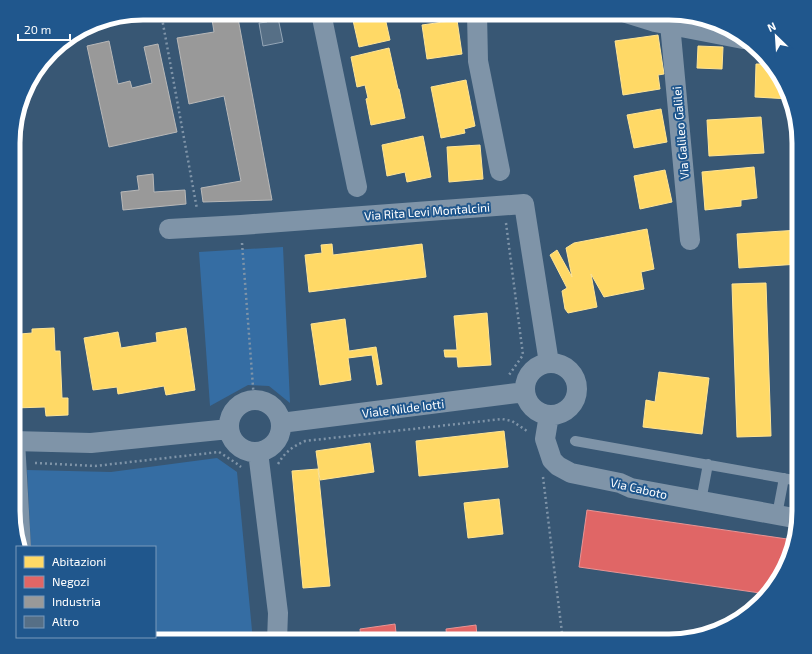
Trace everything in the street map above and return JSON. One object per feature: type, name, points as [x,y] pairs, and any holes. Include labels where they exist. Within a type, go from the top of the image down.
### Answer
[{"type":"street","points":[[322,20],[358,188]]},
{"type":"street","points":[[477,20],[478,61],[500,171]]},
{"type":"street","points":[[649,20],[655,22],[665,20]]},
{"type":"street","name":"Via Galileo Galilei","points":[[670,20],[690,240]]},
{"type":"street","points":[[674,20],[726,34]]},
{"type":"street","name":"Via Rita Levi Montalcini","points":[[169,229],[524,204],[549,363]]},
{"type":"street","points":[[549,363],[560,365],[570,371],[575,381],[577,392],[570,407],[565,411],[554,415],[547,425],[529,403],[525,392],[526,380],[529,375],[538,366],[549,363]]},
{"type":"street","name":"Viale Nilde Iotti","points":[[281,423],[525,392]]},
{"type":"street","points":[[254,400],[260,400],[275,408],[281,423],[281,431],[276,441],[270,447],[258,452],[248,451],[241,448],[232,438],[229,429],[230,421],[235,410],[246,402],[254,400]]},
{"type":"street","name":"Via Caboto","points":[[547,425],[545,439],[552,460],[558,466],[571,474],[620,483],[631,488],[792,518]]},
{"type":"street","points":[[20,441],[91,443],[229,429]]},
{"type":"street","points":[[258,452],[278,613],[277,634]]},
{"type":"street","points":[[278,613],[285,634]]},
{"type":"lane","points":[[575,441],[792,479]]},
{"type":"lane","points":[[20,454],[22,462],[26,546]]},
{"type":"lane","points":[[702,501],[708,464]]},
{"type":"lane","points":[[777,515],[784,478]]},
{"type":"path","points":[[161,20],[200,227]]},
{"type":"path","points":[[504,205],[523,354],[507,379]]},
{"type":"path","points":[[241,225],[254,400]]},
{"type":"path","points":[[276,467],[284,455],[295,445],[305,441],[502,419],[512,422],[532,434],[547,425]]},
{"type":"path","points":[[22,462],[95,466],[218,452],[243,469]]},
{"type":"path","points":[[542,475],[562,634]]},
{"type":"shaded area","points":[[283,247],[290,403],[269,386],[248,385],[210,406],[199,252]]},
{"type":"shaded area","points":[[217,458],[237,472],[252,634],[156,634],[156,546],[31,546],[27,470],[111,472]]},
{"type":"building: Abitazioni","points":[[353,20],[386,20],[390,40],[359,47]]},
{"type":"building: Abitazioni","points":[[457,20],[462,54],[427,59],[422,25]]},
{"type":"building: Abitazioni","points":[[658,35],[664,74],[658,75],[660,89],[623,95],[615,41]]},
{"type":"building: Abitazioni","points":[[698,46],[723,47],[722,69],[697,68]]},
{"type":"building: Abitazioni","points":[[389,48],[405,118],[371,125],[365,85],[357,87],[351,57]]},
{"type":"building: Abitazioni","points":[[756,64],[763,64],[779,88],[784,99],[755,97]]},
{"type":"building: Abitazioni","points":[[466,80],[475,126],[464,129],[465,133],[441,138],[431,87]]},
{"type":"building: Abitazioni","points":[[661,109],[667,142],[634,148],[627,115]]},
{"type":"building: Abitazioni","points":[[761,117],[764,153],[709,156],[707,120]]},
{"type":"building: Abitazioni","points":[[423,136],[431,177],[407,182],[405,172],[387,176],[382,145]]},
{"type":"building: Abitazioni","points":[[480,145],[483,179],[449,182],[447,147]]},
{"type":"building: Abitazioni","points":[[754,167],[757,198],[741,200],[741,206],[705,210],[702,172]]},
{"type":"building: Abitazioni","points":[[665,170],[672,202],[640,209],[634,176]]},
{"type":"building: Abitazioni","points":[[647,229],[654,269],[641,272],[644,289],[604,297],[591,274],[597,307],[568,313],[565,309],[562,291],[567,288],[550,255],[557,250],[572,277],[566,248],[574,243]]},
{"type":"building: Abitazioni","points":[[792,230],[792,264],[739,268],[737,234]]},
{"type":"building: Abitazioni","points":[[332,244],[333,255],[422,244],[426,277],[309,292],[305,255],[322,253],[321,245]]},
{"type":"building: Abitazioni","points":[[766,283],[771,436],[737,437],[732,284]]},
{"type":"building: Abitazioni","points":[[487,313],[491,365],[458,367],[457,357],[445,357],[444,350],[457,350],[454,316]]},
{"type":"building: Abitazioni","points":[[345,319],[349,351],[376,347],[382,384],[377,385],[372,355],[348,358],[351,380],[320,385],[311,324]]},
{"type":"building: Abitazioni","points":[[54,328],[55,351],[60,351],[62,398],[68,398],[68,415],[46,416],[45,407],[20,408],[20,334],[32,333],[32,329]]},
{"type":"building: Abitazioni","points":[[186,328],[195,390],[166,395],[164,386],[118,394],[117,387],[93,390],[84,338],[118,332],[121,348],[157,342],[156,333]]},
{"type":"building: Abitazioni","points":[[659,372],[709,378],[702,434],[643,427],[646,400],[655,402]]},
{"type":"building: Abitazioni","points":[[504,431],[508,467],[419,476],[416,441]]},
{"type":"building: Abitazioni","points":[[370,443],[374,472],[320,480],[316,451]]},
{"type":"building: Abitazioni","points":[[318,469],[330,586],[303,588],[292,471]]},
{"type":"building: Abitazioni","points":[[499,499],[503,534],[468,538],[464,503]]},
{"type":"building: Negozi","points":[[587,510],[789,539],[783,558],[776,573],[761,593],[579,567]]},
{"type":"building: Negozi","points":[[395,624],[396,634],[360,634],[360,629]]},
{"type":"building: Negozi","points":[[476,625],[477,634],[446,634],[446,629]]},
{"type":"building: Industria","points":[[212,20],[238,20],[272,200],[203,202],[201,188],[241,181],[224,96],[189,104],[177,38],[214,32]]},
{"type":"building: Industria","points":[[109,41],[118,84],[130,81],[132,88],[152,83],[144,47],[158,44],[177,132],[109,147],[87,46]]},
{"type":"building: Industria","points":[[153,174],[154,192],[185,190],[186,204],[123,210],[121,192],[139,190],[137,176]]},
{"type":"building: Altro","points":[[267,20],[278,20],[283,42],[263,46],[259,23],[267,22]]}]
